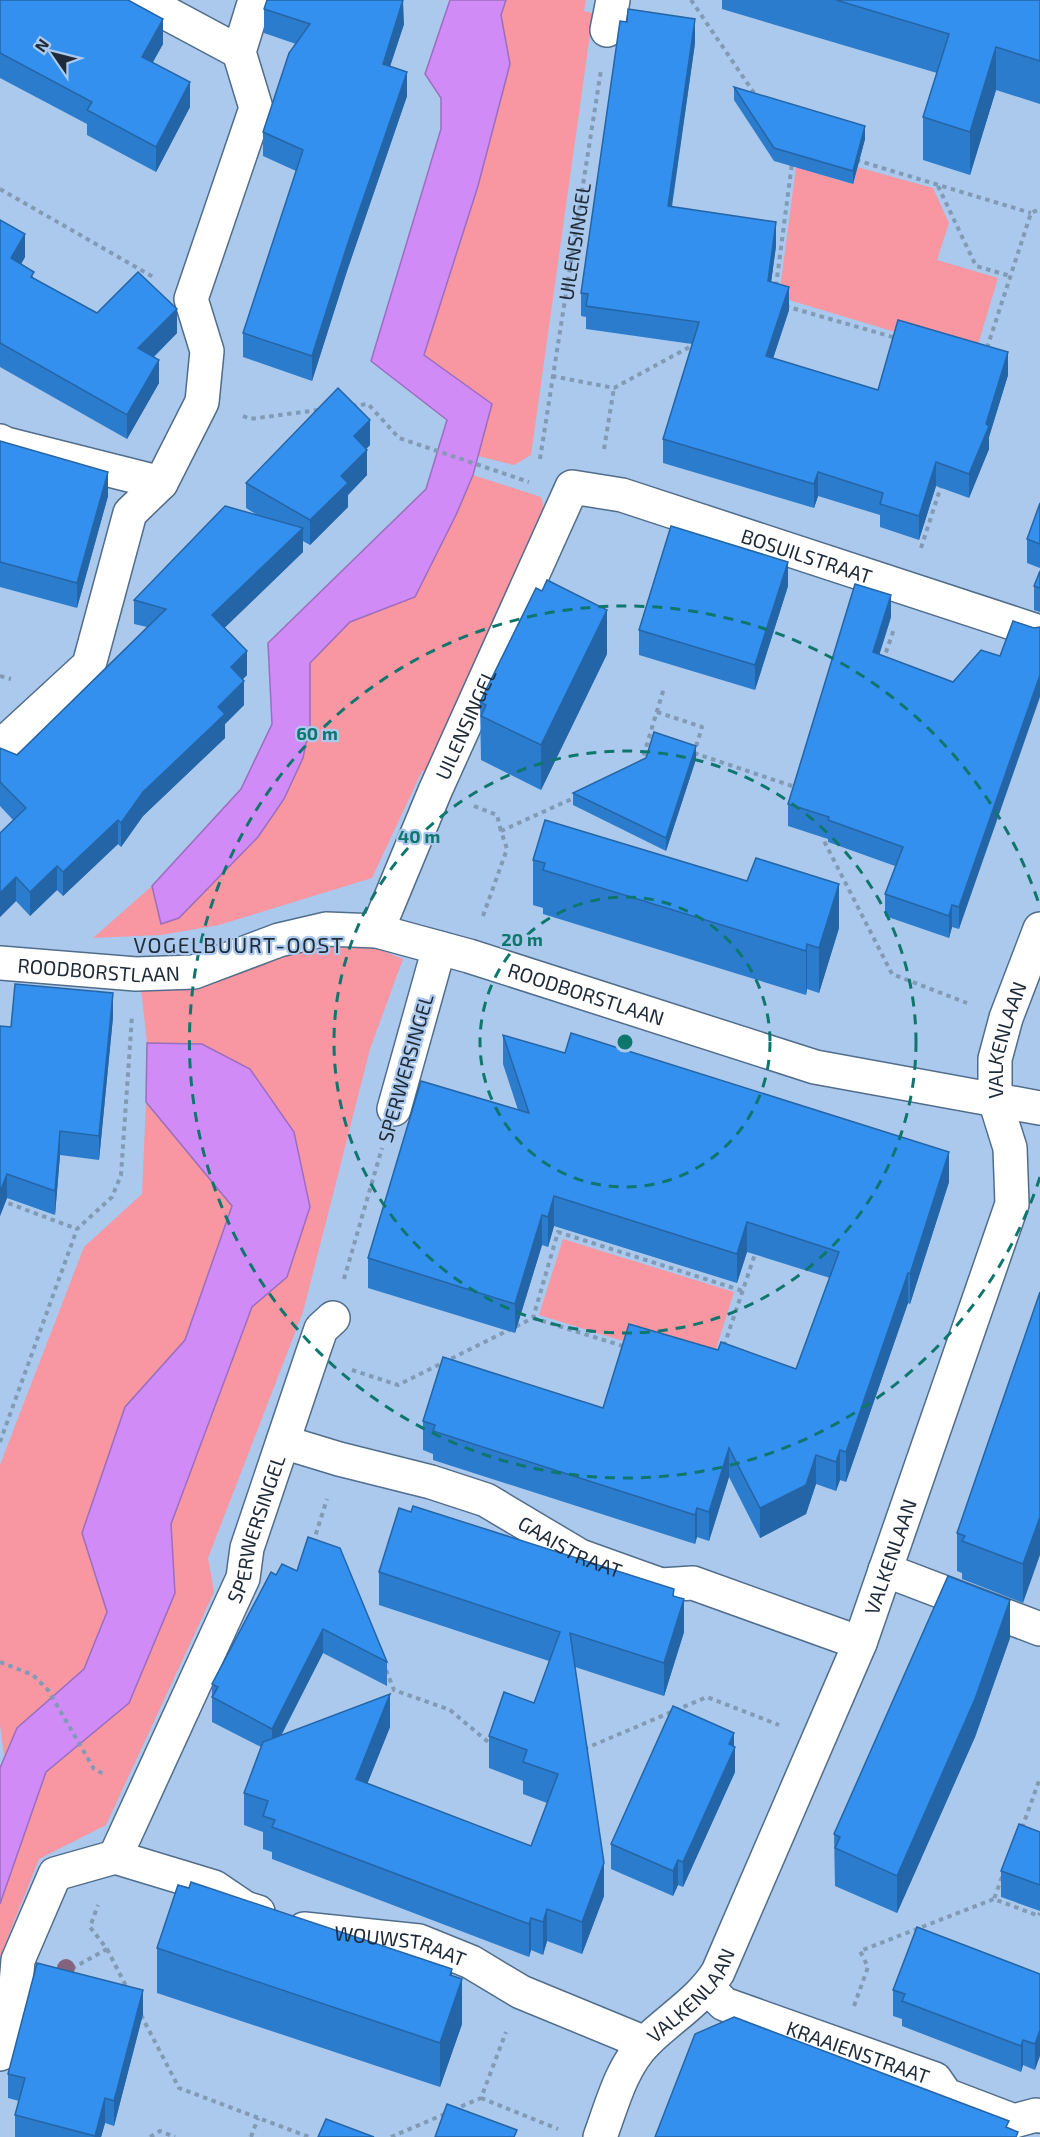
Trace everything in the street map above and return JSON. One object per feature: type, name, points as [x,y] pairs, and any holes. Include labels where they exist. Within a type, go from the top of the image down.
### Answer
[{"type":"street","points":[[142,0],[239,52]]},
{"type":"street","points":[[0,747],[89,665],[130,513],[160,483],[202,402],[207,351],[191,299],[256,108],[239,52],[255,0]]},
{"type":"street","points":[[0,441],[160,483]]},
{"type":"street","name":"BOSUILSTRAAT","points":[[584,489],[622,495],[1040,632]]},
{"type":"street","name":"UILENSINGEL","points":[[377,931],[440,780],[584,489]]},
{"type":"street","name":"ROODBORSTLAAN","points":[[0,963],[136,974],[194,972],[279,940],[326,929],[377,931],[454,952],[815,1067],[1040,1108]]},
{"type":"street","name":"VALKENLAAN","points":[[600,2137],[625,2071],[645,2043],[708,1988],[718,1972],[860,1643],[1012,1204],[1010,1148],[995,1100],[995,1059],[1006,1018],[1040,929]]},
{"type":"street","name":"SPERWERSINGEL","points":[[394,1109],[454,952]]},
{"type":"street","name":"SPERWERSINGEL","points":[[115,1857],[243,1578],[247,1548],[321,1329],[333,1318]]},
{"type":"street","name":"GAAISTRAAT","points":[[283,1442],[339,1459],[431,1482],[486,1500],[580,1556],[661,1585],[693,1583],[860,1643]]},
{"type":"street","points":[[885,1570],[1040,1629]]},
{"type":"street","points":[[0,2054],[15,1997],[18,1960],[55,1874],[115,1857]]},
{"type":"street","name":"WOUWSTRAAT","points":[[115,1857],[214,1887],[245,1908],[304,1930],[419,1941],[471,1962],[521,1992],[645,2043]]},
{"type":"street","name":"KRAAIENSTRAAT","points":[[708,1988],[724,2004],[935,2079],[946,2095],[1014,2121],[1040,2116]]},
{"type":"path","points":[[691,0],[761,103]]},
{"type":"path","name":"UILENSINGEL","points":[[539,462],[610,15]]},
{"type":"path","points":[[852,159],[1031,213],[1040,209]]},
{"type":"path","points":[[775,291],[792,162]]},
{"type":"path","points":[[938,185],[976,266],[1010,276]]},
{"type":"path","points":[[0,189],[191,299]]},
{"type":"path","points":[[985,352],[1031,213]]},
{"type":"path","points":[[785,305],[905,341]]},
{"type":"path","points":[[552,376],[614,387],[704,340]]},
{"type":"path","points":[[584,489],[614,387]]},
{"type":"path","points":[[202,402],[250,419],[321,410]]},
{"type":"path","points":[[344,407],[368,404],[399,438],[494,470]]},
{"type":"path","points":[[881,667],[945,476]]},
{"type":"path","points":[[640,768],[664,688]]},
{"type":"path","points":[[657,712],[702,727],[691,763]]},
{"type":"path","points":[[694,753],[803,790]]},
{"type":"path","points":[[454,952],[507,849],[501,831],[586,792]]},
{"type":"path","points":[[826,829],[822,839],[892,974],[1006,1018]]},
{"type":"path","points":[[0,1442],[77,1229],[112,1197],[121,1175],[136,974]]},
{"type":"path","name":"SPERWERSINGEL","points":[[333,1318],[394,1109]]},
{"type":"path","points":[[0,1200],[77,1229]]},
{"type":"path","points":[[533,1318],[558,1232],[743,1291]]},
{"type":"path","points":[[721,1354],[758,1246]]},
{"type":"path","points":[[311,1358],[399,1385],[533,1318],[634,1350]]},
{"type":"path","points":[[312,1549],[339,1459]]},
{"type":"path","points":[[0,1662],[33,1675],[48,1690],[87,1757]]},
{"type":"path","points":[[385,1668],[394,1690],[450,1710],[495,1747]]},
{"type":"path","points":[[578,1751],[707,1697],[819,1741]]},
{"type":"path","points":[[1020,1832],[1040,1779]]},
{"type":"path","points":[[115,1857],[90,1927],[107,1949],[133,1999]]},
{"type":"path","points":[[994,1899],[1005,1871]]},
{"type":"path","points":[[840,2044],[868,1967],[860,1951],[994,1899],[1039,1916],[1040,1913]]},
{"type":"path","points":[[18,1960],[60,1975],[107,1949]]},
{"type":"path","points":[[481,2098],[521,1992]]},
{"type":"path","points":[[138,2009],[179,2088],[309,2137]]},
{"type":"path","points":[[391,2137],[481,2098],[567,2133]]},
{"type":"path","points":[[251,2137],[258,2118]]},
{"type":"path","points":[[150,2137],[160,2131],[175,2137]]},
{"type":"shaded area","points":[[450,0],[506,0],[501,15],[510,64],[478,186],[424,355],[492,404],[473,475],[456,515],[415,597],[350,622],[310,663],[310,725],[303,758],[284,799],[258,837],[179,918],[161,924],[152,886],[241,789],[272,724],[268,643],[426,489],[447,420],[371,361],[441,129],[441,98],[425,74]]},
{"type":"shaded area","points":[[506,0],[586,0],[584,11],[593,13],[531,455],[514,465],[478,456],[492,404],[424,355],[478,186],[510,64],[501,14]]},
{"type":"shaded area","points":[[796,167],[852,184],[857,167],[933,188],[949,223],[937,260],[998,278],[976,351],[912,337],[779,297]]},
{"type":"shaded area","points":[[473,475],[541,497],[546,517],[428,772],[422,771],[372,878],[219,925],[161,935],[93,938],[152,886],[161,924],[258,837],[284,799],[303,758],[310,725],[310,663],[350,622],[415,597],[456,515]]},
{"type":"shaded area","points":[[313,940],[376,948],[403,959],[370,1049],[303,1312],[208,1558],[214,1592],[106,1825],[39,1859],[0,1957],[0,1904],[46,1772],[129,1703],[175,1593],[171,1524],[252,1307],[287,1277],[202,1044],[147,1043],[141,988]]},
{"type":"shaded area","points":[[147,1043],[202,1044],[250,1069],[294,1132],[310,1207],[287,1277],[252,1307],[171,1524],[175,1593],[129,1703],[46,1772],[0,1904],[0,1768],[17,1728],[84,1669],[107,1612],[82,1533],[125,1407],[185,1340],[232,1206],[146,1102]]},
{"type":"shaded area","points":[[146,1102],[233,1206],[185,1340],[125,1407],[82,1533],[107,1612],[84,1669],[17,1728],[4,1756],[0,1724],[0,1465],[84,1247],[142,1194]]},
{"type":"shaded area","points":[[563,1239],[734,1292],[710,1368],[539,1315]]},
{"type":"building","points":[[0,0],[128,0],[163,19],[142,57],[190,82],[156,147],[87,110],[92,102],[0,53]]},
{"type":"building","points":[[267,0],[403,0],[383,64],[407,72],[312,356],[243,333],[303,150],[263,132],[289,53],[310,24],[264,9]]},
{"type":"building","points":[[836,0],[1040,0],[1040,61],[996,47],[970,132],[923,117],[949,34]]},
{"type":"building","points":[[628,9],[695,19],[668,206],[776,222],[768,281],[789,287],[766,356],[878,390],[898,320],[1008,352],[986,424],[989,426],[969,474],[936,462],[919,516],[880,504],[883,493],[818,472],[814,484],[663,439],[699,322],[586,306],[588,294],[581,293],[620,21],[627,22]]},
{"type":"building","points":[[734,87],[865,126],[853,171],[774,148]]},
{"type":"building","points":[[0,220],[25,234],[11,258],[34,272],[31,277],[97,313],[138,272],[177,309],[138,348],[159,360],[127,415],[0,343]]},
{"type":"building","points":[[338,388],[370,420],[354,436],[367,450],[341,476],[348,483],[310,520],[246,483]]},
{"type":"building","points":[[0,441],[108,472],[77,583],[0,562]]},
{"type":"building","points":[[1040,503],[1040,544],[1027,539]]},
{"type":"building","points":[[225,506],[303,528],[212,615],[247,651],[231,667],[244,681],[218,707],[225,714],[143,792],[121,823],[118,820],[63,872],[57,866],[30,892],[16,877],[0,893],[0,833],[26,808],[0,782],[0,748],[17,755],[166,609],[134,600]]},
{"type":"building","points":[[671,526],[788,562],[755,665],[639,630]]},
{"type":"building","points":[[1040,571],[1040,588],[1034,586]]},
{"type":"building","points":[[547,580],[607,610],[541,745],[481,716],[486,705],[480,702],[536,588],[542,591]]},
{"type":"building","points":[[855,584],[891,595],[873,652],[953,682],[981,650],[1000,656],[1013,621],[1034,628],[1040,627],[1040,675],[959,907],[952,905],[949,916],[885,894],[903,847],[828,820],[829,817],[788,804]]},
{"type":"building","points":[[654,732],[696,746],[666,838],[573,793],[646,758]]},
{"type":"building","points":[[545,820],[747,881],[756,858],[839,884],[819,948],[807,944],[806,951],[543,870],[545,863],[533,860]]},
{"type":"building","points":[[15,984],[113,993],[99,1136],[60,1131],[55,1191],[7,1174],[0,1192],[0,1026],[11,1027]]},
{"type":"building","points":[[571,1033],[949,1152],[910,1274],[908,1273],[846,1452],[840,1450],[836,1462],[816,1455],[806,1485],[760,1508],[729,1448],[709,1512],[697,1508],[695,1515],[433,1431],[435,1425],[423,1421],[443,1357],[603,1408],[629,1324],[718,1350],[721,1342],[796,1369],[839,1252],[747,1222],[737,1254],[554,1196],[548,1217],[542,1215],[515,1304],[368,1258],[421,1081],[529,1113],[503,1035],[565,1053]]},
{"type":"building","points":[[1040,1292],[1040,1517],[1023,1564],[962,1541],[965,1536],[957,1533]]},
{"type":"building","points":[[413,1506],[674,1589],[673,1596],[684,1599],[664,1663],[570,1633],[604,1863],[582,1922],[547,1909],[543,1922],[531,1918],[529,1924],[272,1827],[275,1820],[263,1816],[268,1801],[244,1793],[263,1742],[390,1694],[356,1779],[531,1846],[558,1774],[523,1762],[527,1750],[489,1736],[504,1692],[534,1703],[560,1632],[379,1572],[399,1508],[411,1512]]},
{"type":"building","points":[[308,1537],[340,1548],[387,1662],[323,1629],[272,1729],[212,1697],[218,1687],[212,1684],[271,1572],[276,1575],[282,1564],[297,1571]]},
{"type":"building","points":[[948,1576],[1010,1600],[975,1699],[897,1876],[835,1848],[840,1837],[834,1834]]},
{"type":"building","points":[[673,1706],[734,1733],[729,1744],[735,1747],[683,1862],[678,1860],[673,1871],[611,1844]]},
{"type":"building","points":[[1019,1824],[1040,1832],[1040,1885],[1001,1871]]},
{"type":"building","points":[[191,1882],[452,1969],[450,1975],[462,1979],[440,2043],[157,1948],[178,1885],[189,1888]]},
{"type":"building","points":[[917,1927],[1040,1974],[1040,2030],[1035,2044],[1023,2040],[1021,2046],[902,2001],[905,1994],[893,1990]]},
{"type":"building","points":[[37,1963],[143,1990],[114,2101],[105,2098],[95,2136],[15,2115],[25,2078],[8,2074]]},
{"type":"building","points":[[734,2017],[1009,2121],[1006,2127],[1018,2132],[1016,2137],[655,2137],[695,2034]]},
{"type":"building","points":[[447,2104],[517,2130],[514,2137],[435,2137]]},
{"type":"building","points":[[326,2119],[374,2137],[318,2137]]},
{"type":"district","name":"VOGELBUURT-OOST","points":[[239,944]]}]
